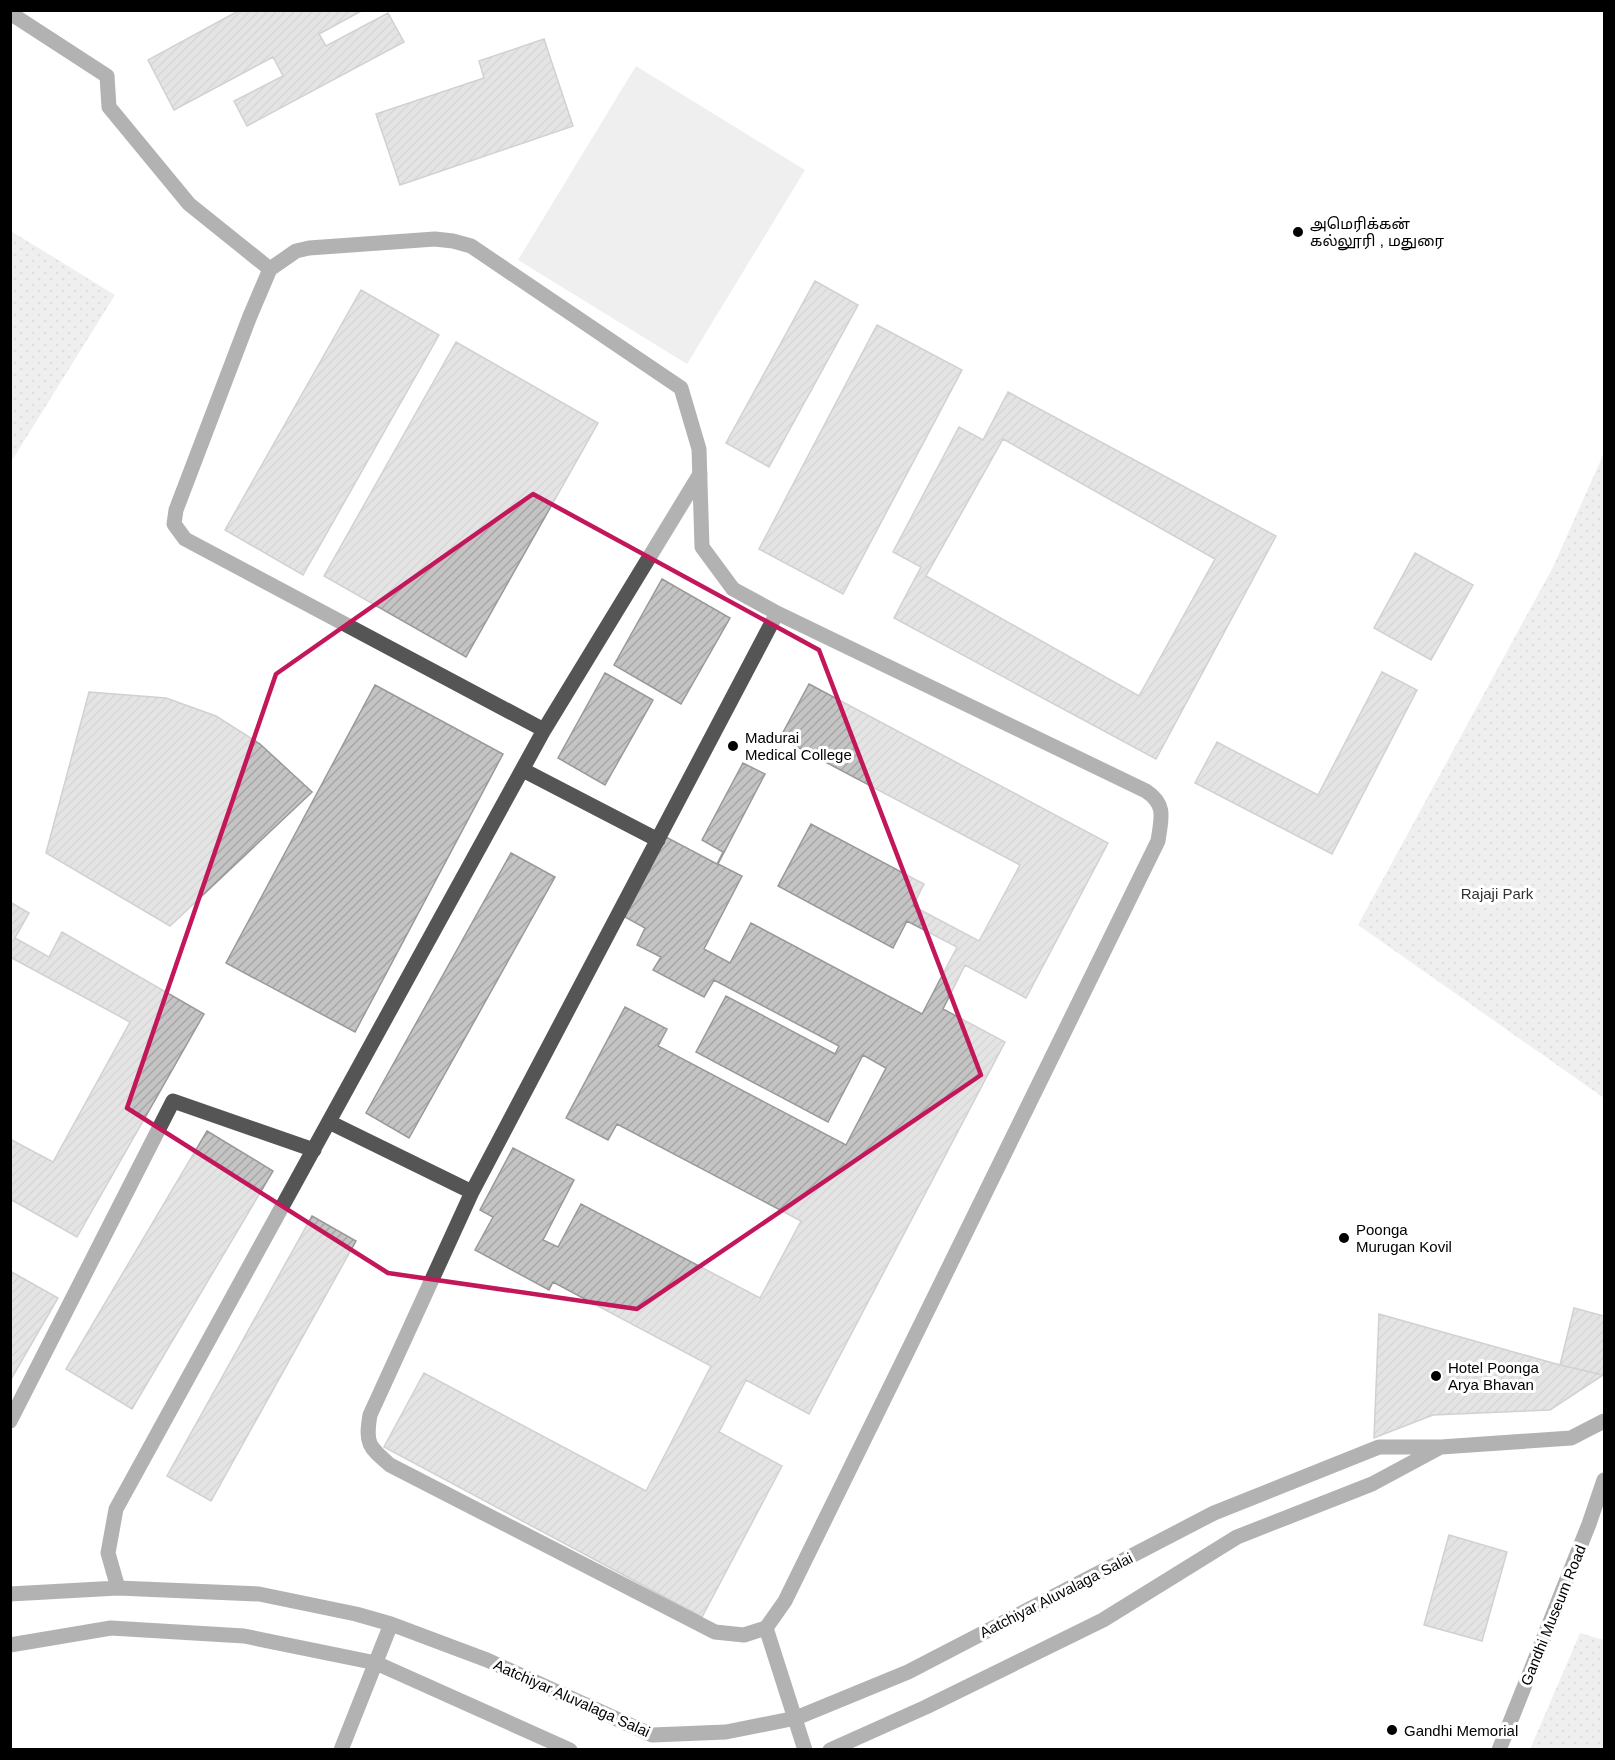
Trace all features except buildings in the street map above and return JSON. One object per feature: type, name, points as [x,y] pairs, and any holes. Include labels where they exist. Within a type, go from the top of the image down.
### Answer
[{"type":"street","points":[[10,14],[107,76],[109,108],[189,204],[270,269]]},
{"type":"street","points":[[544,730],[185,539],[174,524],[180,499],[270,269],[296,251],[309,248],[435,239],[471,246],[681,388],[699,449],[702,547],[733,589],[777,613],[1146,791],[1157,798],[1162,812],[1158,841],[785,1601],[766,1628],[744,1635],[715,1632],[390,1465],[372,1449],[367,1432],[369,1415],[472,1192],[777,613]]},
{"type":"street","points":[[118,1588],[108,1553],[116,1509],[544,730],[700,474]]},
{"type":"street","points":[[523,770],[658,840]]},
{"type":"street","points":[[10,1420],[173,1101],[314,1150]]},
{"type":"street","points":[[329,1122],[472,1192]]},
{"type":"street","name":"Aatchiyar Aluvalaga Salai","points":[[10,1594],[118,1588],[259,1594],[356,1614],[391,1624],[487,1660],[651,1735],[726,1732],[796,1718],[908,1672],[1214,1513],[1379,1447],[1441,1447],[1571,1437],[1605,1421]]},
{"type":"street","name":"Aatchiyar Aluvalaga Salai","points":[[830,1749],[926,1707],[1103,1620],[1237,1537],[1372,1484],[1441,1447]]},
{"type":"street","name":"Gandhi Museum Road","points":[[1499,1749],[1605,1480]]},
{"type":"street","points":[[341,1749],[391,1624]]},
{"type":"street","points":[[10,1644],[111,1628],[243,1636],[376,1663],[570,1749]]},
{"type":"street","points":[[766,1628],[805,1749]]},
{"type":"highlighted area","points":[[533,494],[819,650],[981,1075],[637,1309],[388,1273],[127,1108],[276,674]]},
{"type":"green space","points":[[636,66],[805,170],[687,364],[518,260]]},
{"type":"green space","points":[[11,231],[115,295],[11,462]]},
{"type":"green space","name":"Rajaji Park","points":[[1604,453],[1604,1098],[1358,925],[1553,567]]},
{"type":"green space","points":[[1580,1633],[1604,1640],[1604,1749],[1530,1749]]},
{"type":"place","name":"அமெரிக்கன் கல்லூரி , மதுரை","points":[[1298,232]]},
{"type":"place","name":"Madurai Medical College","points":[[733,746]]},
{"type":"place","name":"Poonga Murugan Kovil","points":[[1344,1238]]},
{"type":"place","name":"Hotel Poonga Arya Bhavan","points":[[1436,1376]]},
{"type":"place","name":"Gandhi Memorial","points":[[1392,1730]]}]
